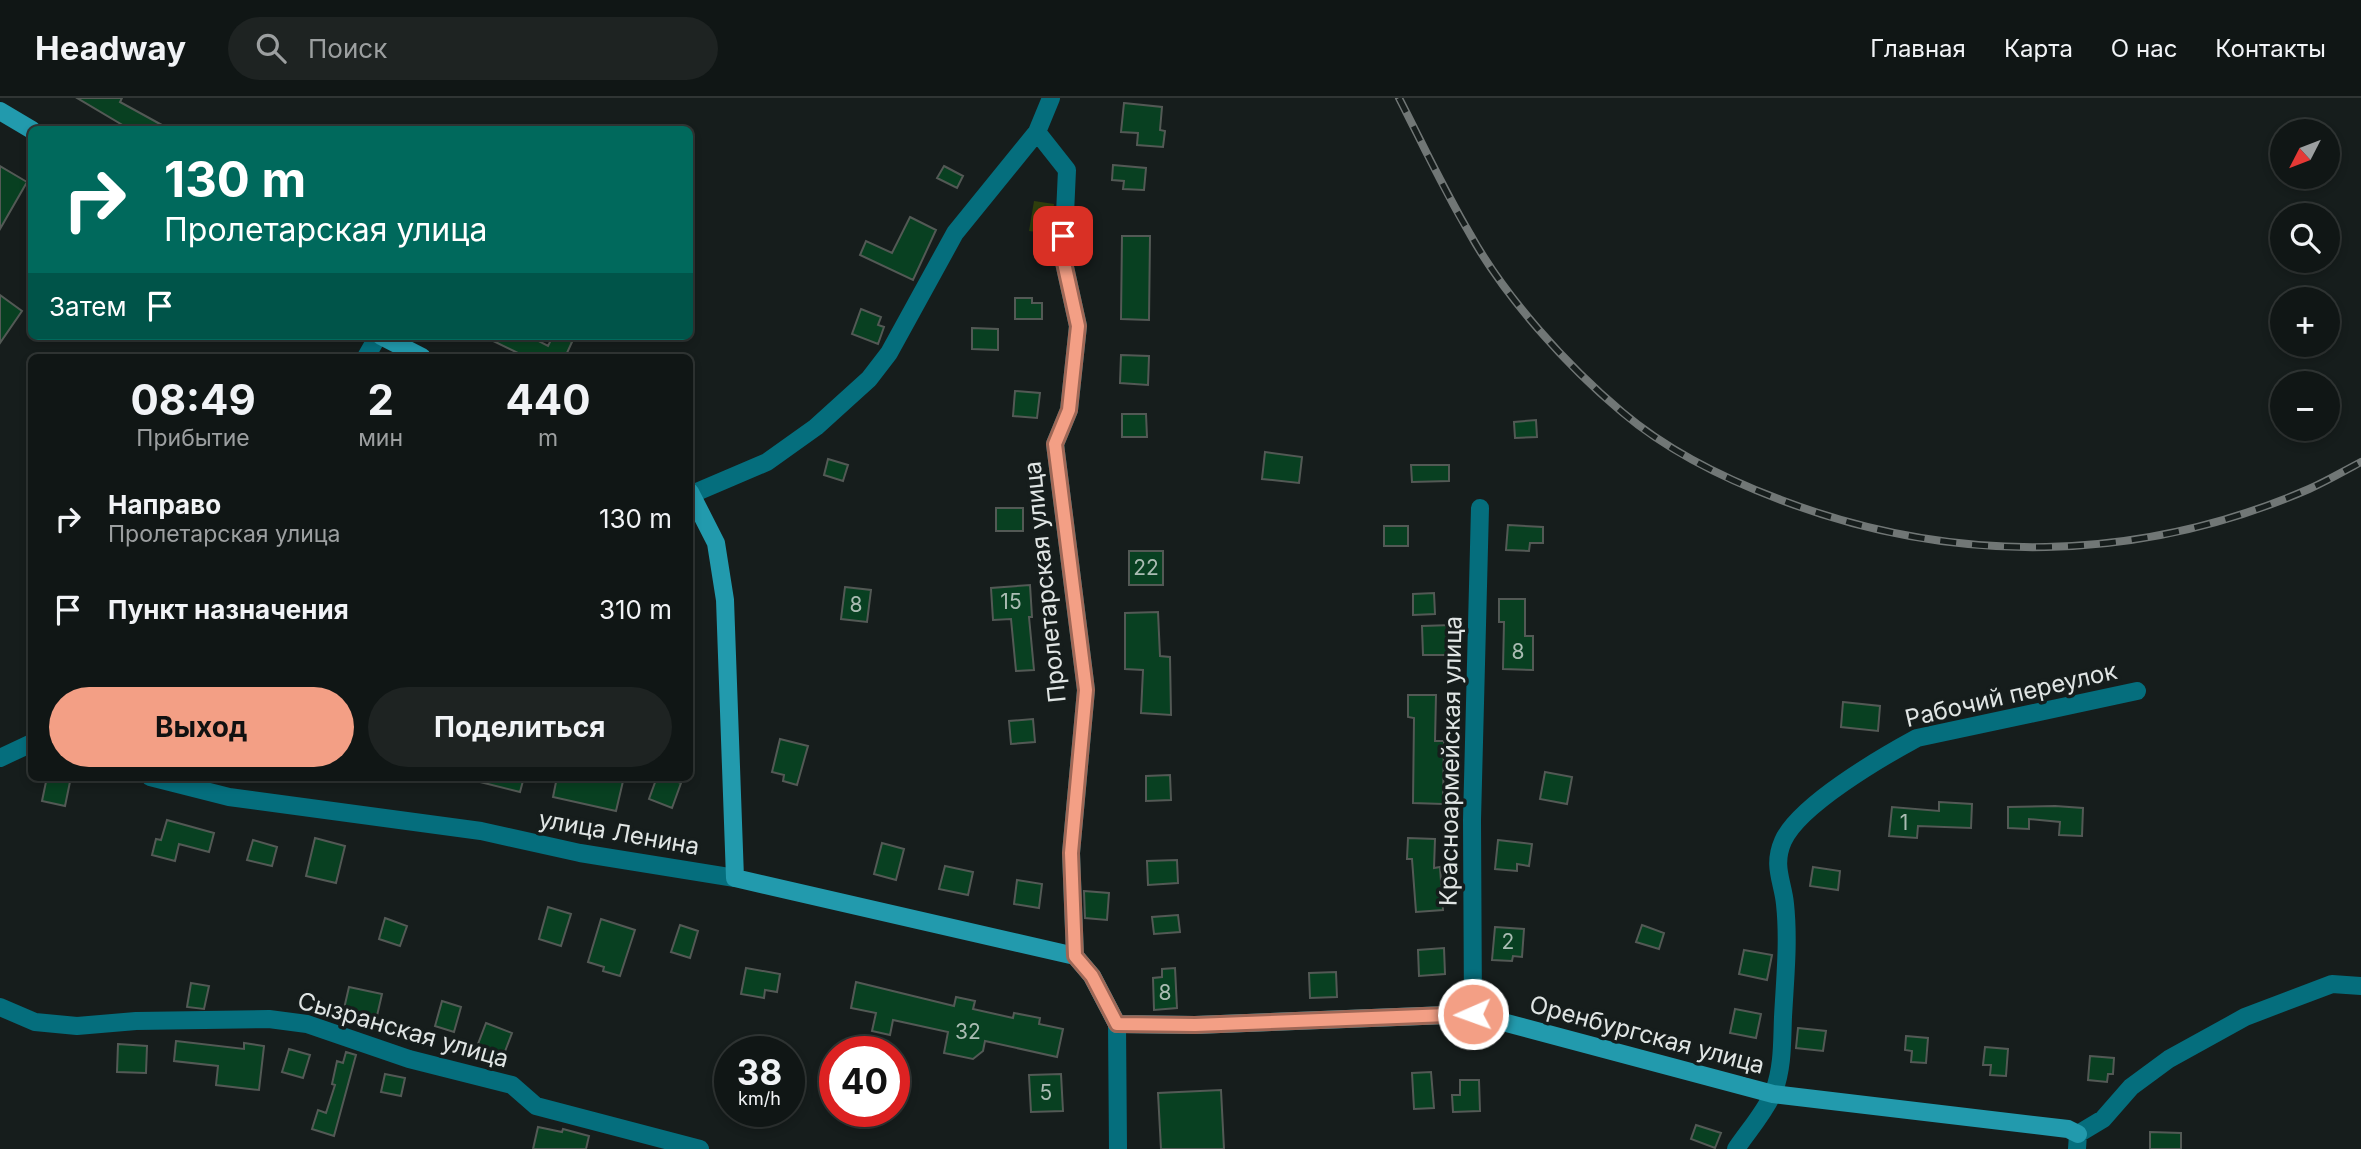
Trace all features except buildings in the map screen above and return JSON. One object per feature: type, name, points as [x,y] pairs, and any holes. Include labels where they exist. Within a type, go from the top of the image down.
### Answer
[{"type":"street","points":[[693,492],[766,462],[816,427],[869,379],[889,353],[955,233],[1037,132],[1051,98]]},
{"type":"street","points":[[0,111],[28,128]]},
{"type":"street","name":"Пролетарская улица","points":[[1037,132],[1066,170],[1063,258],[1078,326],[1069,410],[1055,444],[1086,690],[1071,853],[1075,956]]},
{"type":"street","points":[[387,340],[416,354]]},
{"type":"street","points":[[693,497],[716,542],[725,600],[735,878]]},
{"type":"street","name":"Красноармейская улица","points":[[1473,1014],[1472,820],[1480,508]]},
{"type":"street","name":"Рабочий переулок","points":[[1773,1094],[1780,1071],[1787,956],[1785,902],[1777,874],[1783,842],[1798,820],[1892,751],[1917,738],[2137,691]]},
{"type":"street","points":[[0,758],[28,745]]},
{"type":"street","name":"улица Ленина","points":[[166,781],[229,797],[481,831],[580,853],[735,878],[1075,956]]},
{"type":"street","points":[[1075,956],[1092,976],[1117,1024],[1118,1149]]},
{"type":"street","points":[[2078,1142],[2132,1087],[2169,1059],[2245,1017],[2332,984],[2361,986]]},
{"type":"street","name":"Сызранская улица","points":[[0,1007],[35,1022],[78,1026],[135,1021],[269,1019],[307,1024],[409,1059],[512,1085],[536,1106],[699,1149]]},
{"type":"street","name":"Оренбургская улица","points":[[1117,1024],[1195,1025],[1473,1014],[1773,1094],[2068,1129],[2078,1142]]},
{"type":"street","points":[[1736,1149],[1773,1094]]},
{"type":"green space","points":[[1034,201],[1054,204],[1050,234],[1029,231]]},
{"type":"railway","points":[[1399,98],[1451,201],[1484,258],[1519,306],[1559,352],[1601,394],[1658,439],[1718,473],[1781,500],[1847,522],[1913,537],[1979,545],[2046,547],[2113,542],[2179,531],[2244,513],[2309,489],[2361,462]]},
{"type":"route","points":[[1063,236],[1063,258],[1078,326],[1069,410],[1055,444],[1086,690],[1071,853],[1075,956],[1092,976],[1117,1024],[1195,1025],[1473,1014]]}]
